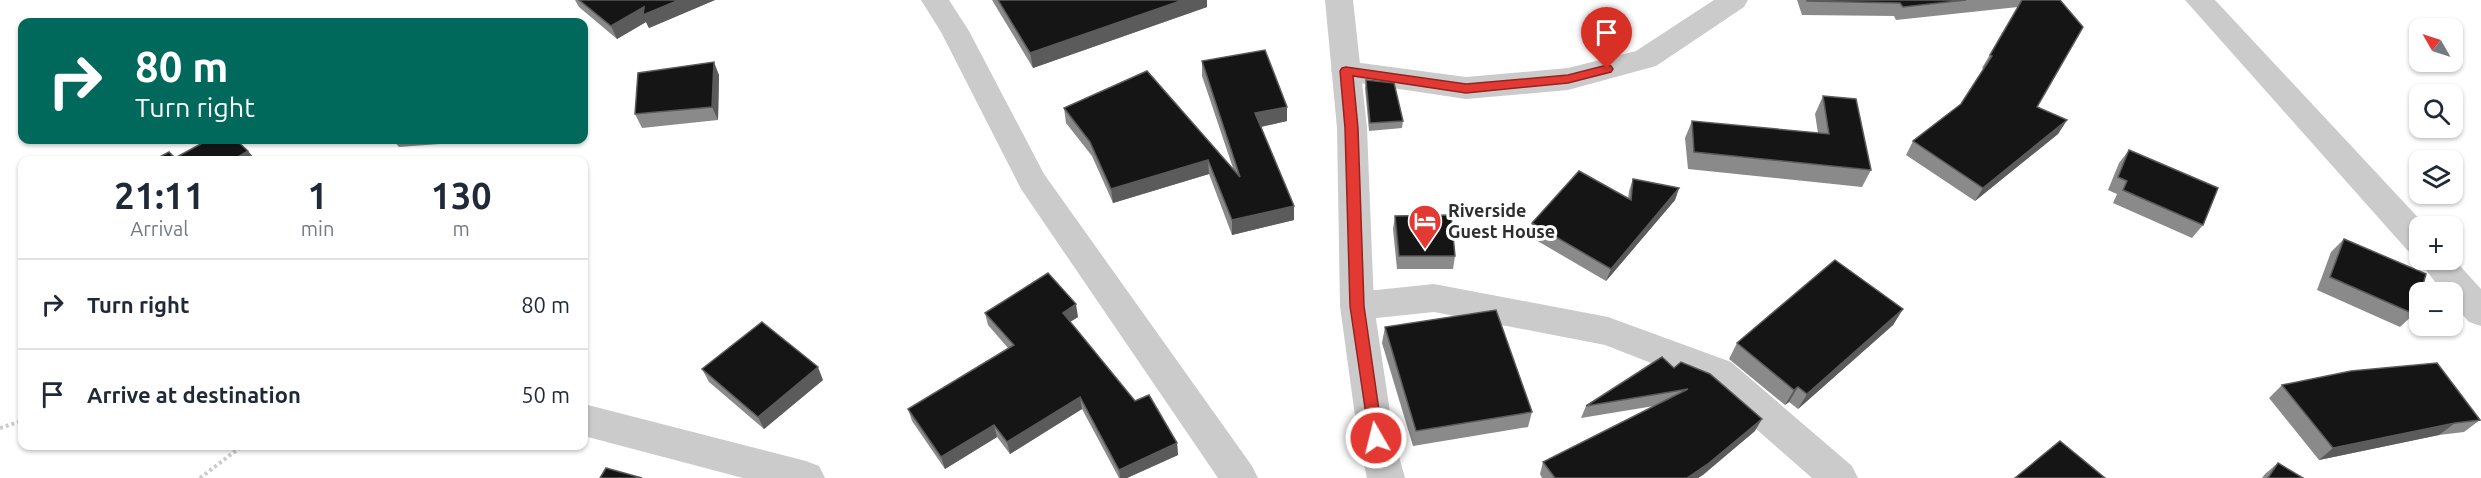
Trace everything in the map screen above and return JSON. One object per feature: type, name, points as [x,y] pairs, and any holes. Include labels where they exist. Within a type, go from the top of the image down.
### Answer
[{"type":"street","points":[[935,0],[955,31],[1032,181],[1191,406],[1233,477]]},
{"type":"street","points":[[1340,0],[1352,128],[1357,306],[1376,438],[1386,478]]},
{"type":"street","points":[[1346,71],[1466,88],[1568,79],[1646,59],[1734,0]]},
{"type":"street","points":[[2199,0],[2409,230]]},
{"type":"street","points":[[2444,270],[2481,312]]},
{"type":"street","points":[[1357,306],[1434,298],[1608,331],[1718,373],[1839,478]]},
{"type":"street","points":[[588,421],[806,478]]},
{"type":"path","points":[[0,428],[18,422]]},
{"type":"path","points":[[200,478],[237,450]]},
{"type":"building","points":[[579,0],[679,0],[643,15],[644,7],[611,26]]},
{"type":"building","points":[[998,0],[1183,0],[1030,53]]},
{"type":"building","points":[[1807,0],[1966,0],[1903,7],[1900,3]]},
{"type":"building","points":[[2022,0],[2060,0],[2083,27],[2037,107],[2067,120],[1983,188],[1913,141],[1961,104],[1992,56],[1990,55]]},
{"type":"building","points":[[1265,50],[1287,107],[1255,113],[1294,206],[1232,220],[1208,160],[1111,189],[1090,142],[1064,108],[1147,71],[1240,177],[1202,61]]},
{"type":"building","points":[[714,62],[712,107],[635,114],[638,73]]},
{"type":"building","points":[[1366,80],[1394,83],[1403,121],[1370,123]]},
{"type":"building","points":[[1823,96],[1856,99],[1871,170],[1694,152],[1692,121],[1829,134]]},
{"type":"building","points":[[201,144],[240,144],[248,151],[240,156],[179,156]]},
{"type":"building","points":[[2129,150],[2218,188],[2203,225],[2123,190],[2127,181],[2118,177]]},
{"type":"building","points":[[169,152],[173,156],[162,156]]},
{"type":"building","points":[[1579,171],[1631,200],[1633,179],[1679,188],[1611,269],[1532,223]]},
{"type":"building","points":[[1451,215],[1455,256],[1399,256],[1395,216]]},
{"type":"building","points":[[2344,239],[2409,267],[2409,270],[2426,274],[2424,282],[2409,282],[2409,312],[2330,277]]},
{"type":"building","points":[[1835,260],[1903,309],[1807,394],[1798,387],[1794,390],[1737,343]]},
{"type":"building","points":[[1048,273],[1076,304],[1063,313],[1135,401],[1149,395],[1177,443],[1119,470],[1080,397],[1007,442],[994,425],[941,457],[908,409],[1014,345],[985,313]]},
{"type":"building","points":[[1496,310],[1532,412],[1416,431],[1385,327]]},
{"type":"building","points":[[762,322],[818,367],[758,417],[702,369]]},
{"type":"building","points":[[1662,357],[1674,368],[1681,362],[1710,374],[1762,419],[1709,463],[1687,478],[1555,478],[1543,462],[1688,389],[1586,406]]},
{"type":"building","points":[[2437,363],[2480,420],[2333,448],[2282,385],[2351,371]]},
{"type":"building","points":[[2060,441],[2105,478],[2015,478]]},
{"type":"building","points":[[2278,463],[2303,478],[2268,478]]},
{"type":"building","points":[[606,468],[642,478],[600,478]]},
{"type":"place","name":"Riverside Guest House","points":[[1425,250]]},
{"type":"route","points":[[1376,438],[1357,306],[1352,128],[1346,71],[1466,88],[1568,79],[1607,69]]}]
